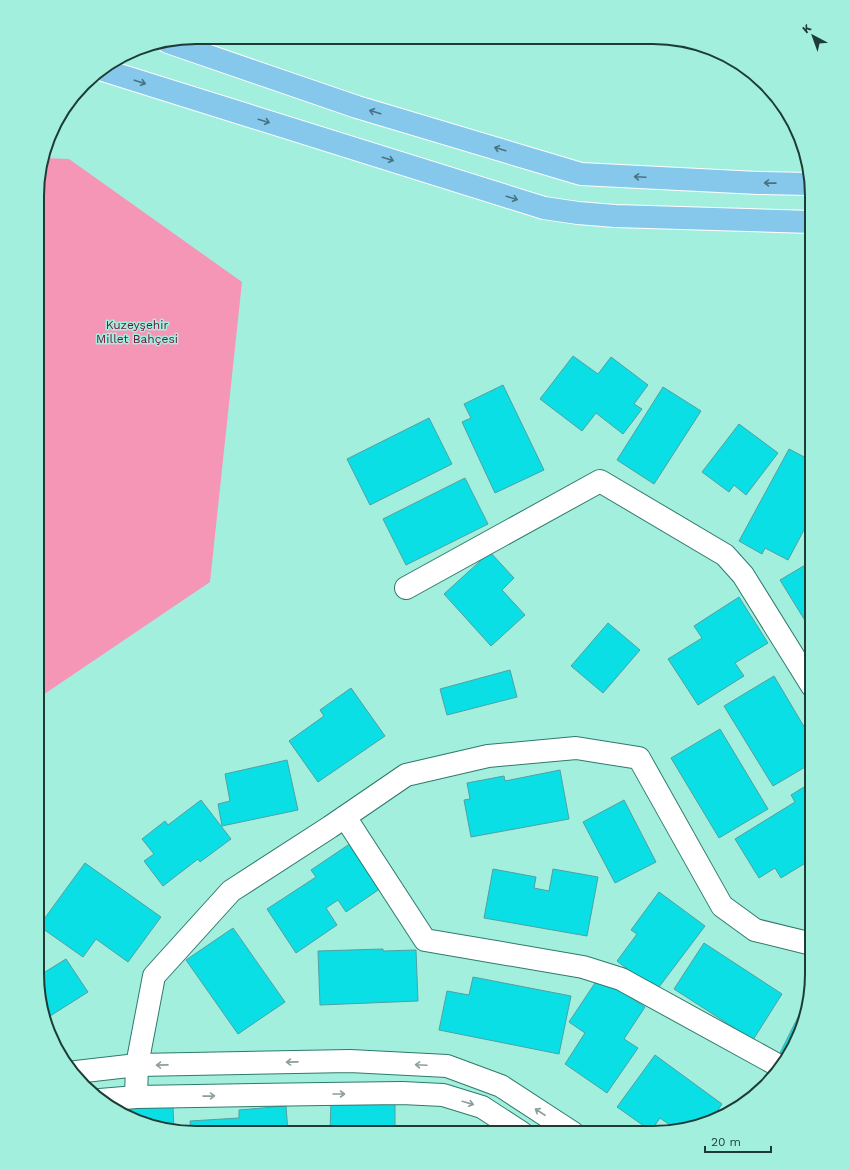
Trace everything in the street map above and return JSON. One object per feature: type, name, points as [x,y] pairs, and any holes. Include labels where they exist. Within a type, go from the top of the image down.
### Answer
[{"type":"main road","points":[[177,45],[357,107],[581,174],[805,184]]},
{"type":"main road","points":[[109,72],[544,208],[614,216],[805,222]]},
{"type":"street","points":[[406,588],[600,481],[725,555],[743,575],[805,675]]},
{"type":"street","points":[[136,1097],[137,1065],[154,976],[231,891],[345,817],[406,775],[488,756],[576,748],[639,758],[722,906],[755,930],[805,941]]},
{"type":"street","points":[[345,817],[425,940],[583,967],[621,978],[775,1064]]},
{"type":"street","points":[[80,1072],[137,1065],[350,1061],[447,1066],[501,1086],[562,1126]]},
{"type":"street","points":[[111,1099],[136,1097],[394,1094],[443,1096],[482,1107],[511,1126]]},
{"type":"green space","name":"Kuzeyşehir Millet Bahçesi","points":[[49,158],[69,159],[242,282],[210,582],[44,694],[44,186]]},
{"type":"building","points":[[573,356],[598,374],[611,357],[648,385],[634,404],[642,409],[623,434],[596,413],[582,431],[540,399]]},
{"type":"building","points":[[503,385],[544,470],[495,493],[462,422],[471,418],[464,404]]},
{"type":"building","points":[[663,387],[701,411],[654,484],[617,460]]},
{"type":"building","points":[[429,418],[452,464],[370,505],[347,459]]},
{"type":"building","points":[[739,424],[778,453],[746,495],[734,485],[729,492],[702,472]]},
{"type":"building","points":[[789,449],[805,457],[805,528],[788,560],[765,548],[762,554],[739,541]]},
{"type":"building","points":[[465,478],[488,524],[406,565],[383,519]]},
{"type":"building","points":[[490,552],[514,578],[502,590],[525,615],[491,646],[444,594]]},
{"type":"building","points":[[805,565],[805,621],[780,580]]},
{"type":"building","points":[[739,597],[768,643],[735,663],[744,676],[698,705],[668,659],[702,638],[694,626]]},
{"type":"building","points":[[608,623],[640,650],[603,693],[571,666]]},
{"type":"building","points":[[510,670],[517,697],[447,715],[440,689]]},
{"type":"building","points":[[774,676],[805,728],[805,767],[773,786],[724,706]]},
{"type":"building","points":[[351,688],[385,736],[318,782],[289,741],[324,716],[320,710]]},
{"type":"building","points":[[720,729],[768,809],[719,838],[671,758]]},
{"type":"building","points":[[287,760],[298,810],[222,826],[218,804],[230,801],[225,774]]},
{"type":"building","points":[[560,770],[569,819],[471,837],[464,800],[470,799],[467,783],[504,776],[505,781]]},
{"type":"building","points":[[805,786],[805,863],[781,878],[775,868],[759,878],[735,839],[795,802],[791,795]]},
{"type":"building","points":[[201,800],[231,839],[200,862],[198,859],[163,886],[144,861],[154,854],[142,839],[165,821],[168,825]]},
{"type":"building","points":[[624,800],[656,862],[615,883],[583,822]]},
{"type":"building","points":[[354,841],[384,886],[346,912],[338,900],[326,908],[337,925],[296,953],[267,909],[316,877],[311,870]]},
{"type":"building","points":[[85,863],[161,917],[128,962],[96,939],[83,957],[44,930],[44,919]]},
{"type":"building","points":[[493,869],[536,877],[534,888],[549,891],[553,869],[598,877],[587,936],[484,918]]},
{"type":"building","points":[[659,892],[705,926],[656,991],[617,961],[637,934],[631,930]]},
{"type":"building","points":[[233,928],[285,1002],[238,1034],[186,960]]},
{"type":"building","points":[[704,943],[782,994],[753,1040],[674,989]]},
{"type":"building","points":[[383,949],[383,951],[416,950],[418,1001],[320,1005],[318,951]]},
{"type":"building","points":[[66,959],[88,992],[50,1016],[45,994],[44,970],[45,972]]},
{"type":"building","points":[[473,977],[571,996],[559,1054],[439,1030],[447,991],[469,995]]},
{"type":"building","points":[[599,977],[645,1007],[624,1039],[638,1048],[607,1093],[565,1064],[585,1033],[569,1022]]},
{"type":"building","points":[[800,1013],[785,1050],[782,1054],[780,1053]]},
{"type":"building","points":[[655,1055],[722,1104],[717,1111],[702,1118],[670,1125],[660,1118],[654,1126],[644,1126],[617,1107]]},
{"type":"building","points":[[331,1099],[395,1100],[395,1126],[330,1126]]},
{"type":"building","points":[[173,1106],[174,1124],[147,1118],[122,1107]]},
{"type":"building","points":[[286,1106],[288,1126],[190,1126],[190,1121],[239,1118],[239,1110]]}]
